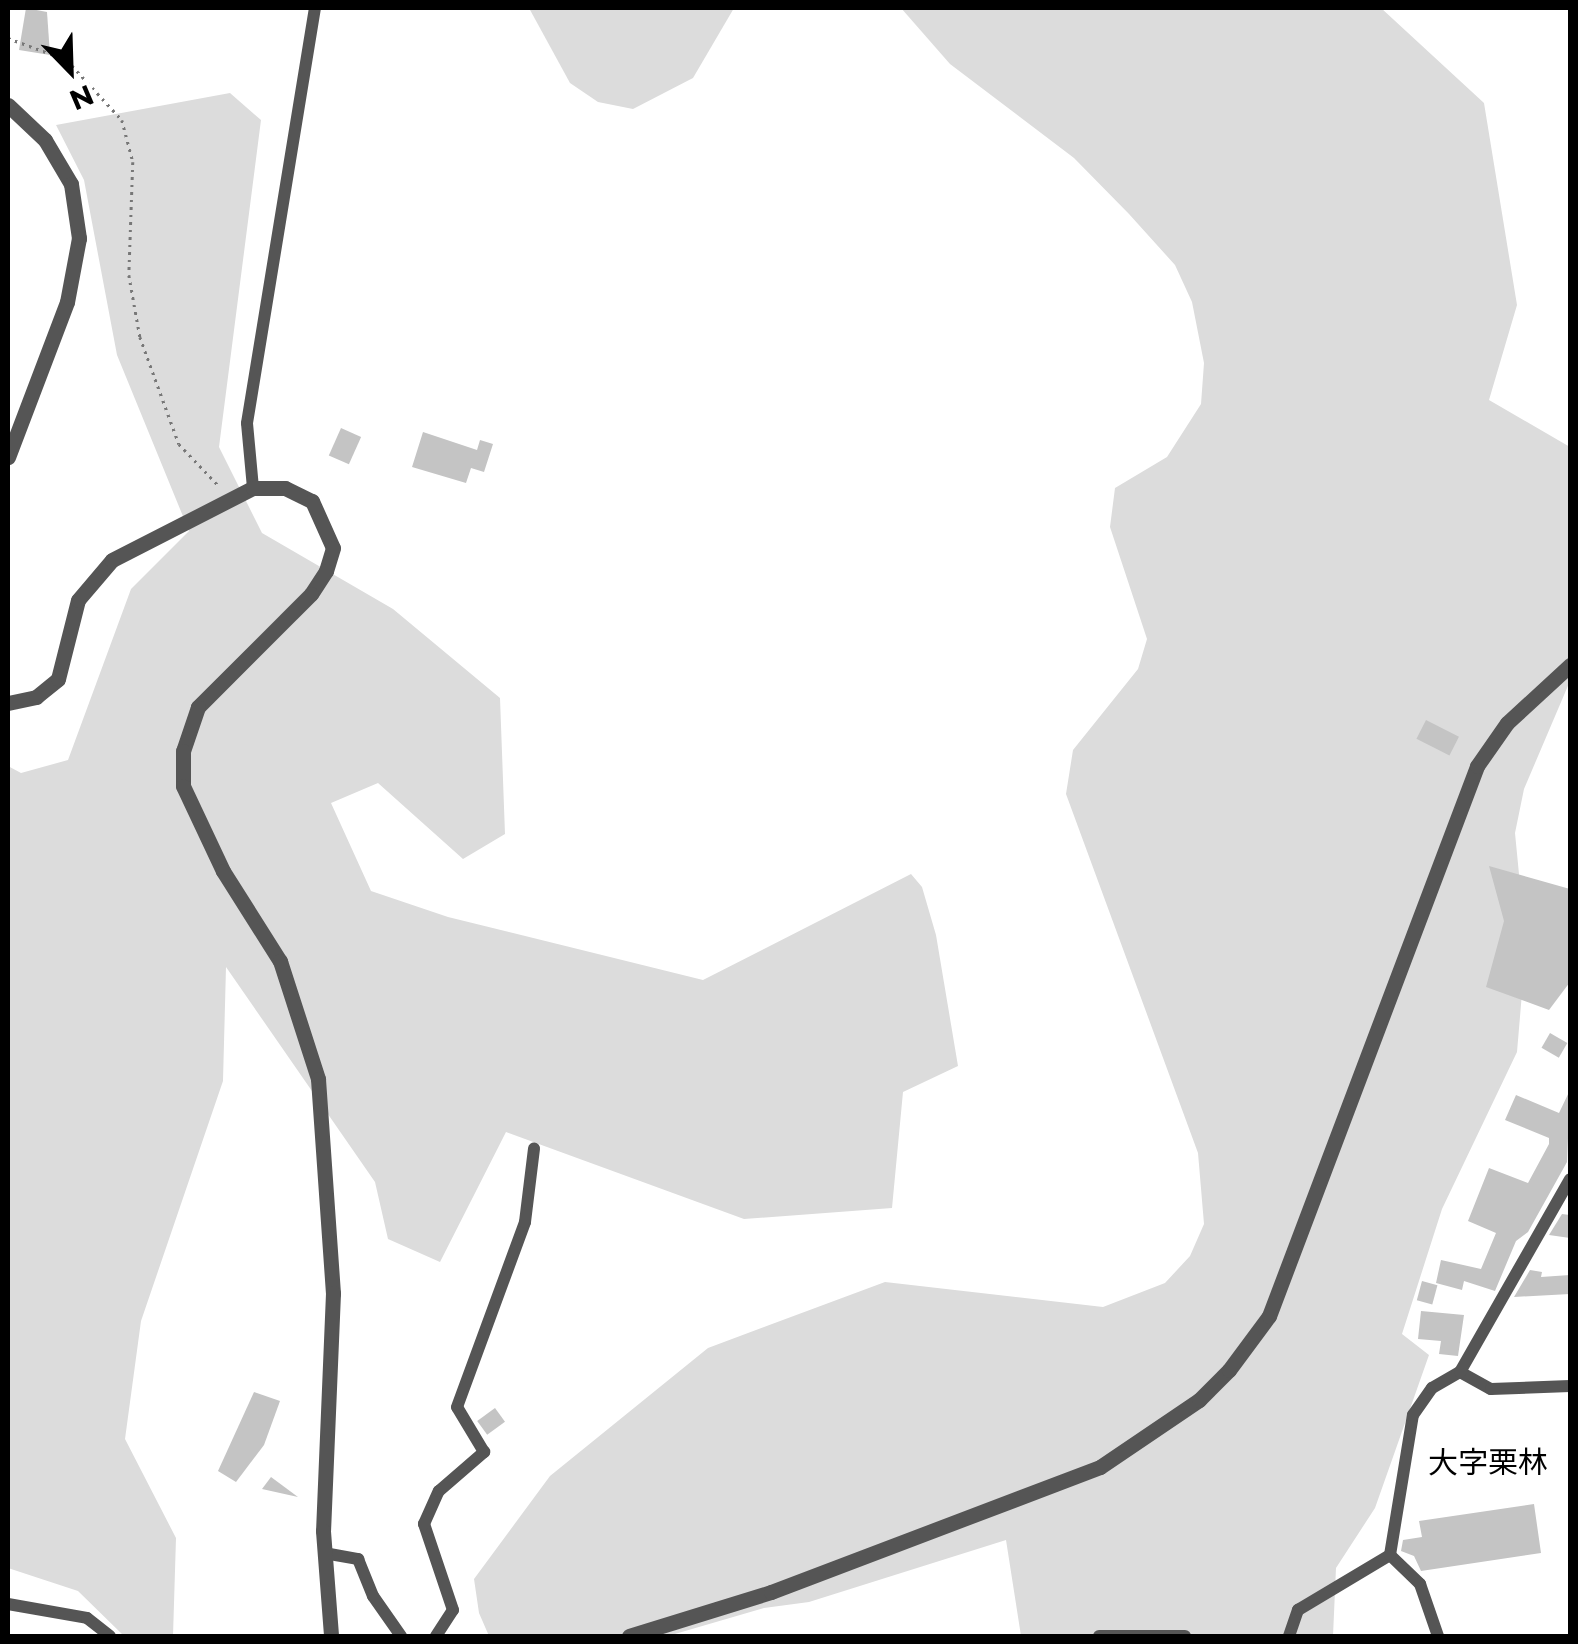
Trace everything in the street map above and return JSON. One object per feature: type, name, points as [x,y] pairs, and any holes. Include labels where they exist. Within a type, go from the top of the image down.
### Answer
[{"type":"street","points":[[252,488],[247,424],[315,8]]},
{"type":"street","points":[[8,104],[46,140],[71,184],[79,238],[66,302],[8,457]]},
{"type":"street","points":[[8,703],[36,696],[58,679],[78,600],[112,560],[252,488],[285,488],[312,501],[332,548],[311,594],[198,706],[183,751],[184,786],[223,871],[280,961],[318,1079],[333,1292],[324,1553],[331,1636]]},
{"type":"street","points":[[629,1636],[771,1592],[1100,1467],[1199,1400],[1228,1370],[1269,1316],[1476,766],[1507,723],[1570,665]]},
{"type":"street","points":[[436,1636],[454,1610],[424,1524],[440,1491],[484,1452],[456,1407],[525,1222],[534,1149]]},
{"type":"street","points":[[1289,1636],[1298,1610],[1390,1555],[1413,1414],[1432,1388],[1460,1372],[1570,1179]]},
{"type":"street","points":[[1460,1372],[1491,1389],[1570,1386]]},
{"type":"street","points":[[324,1553],[358,1559],[373,1596],[401,1636]]},
{"type":"street","points":[[1390,1555],[1420,1584],[1438,1636]]},
{"type":"street","points":[[8,1604],[87,1618],[110,1636]]},
{"type":"street","points":[[1099,1636],[1185,1636]]},
{"type":"path","points":[[8,38],[67,60],[122,120],[133,162],[129,275],[140,337],[179,444],[234,500]]},
{"type":"shaded area","points":[[529,8],[734,8],[693,78],[633,109],[598,102],[570,83]]},
{"type":"shaded area","points":[[901,8],[1381,8],[1484,103],[1517,305],[1489,400],[1570,447],[1570,681],[1524,789],[1515,833],[1526,946],[1517,1052],[1442,1209],[1402,1334],[1429,1355],[1375,1508],[1336,1568],[1333,1636],[1021,1636],[1006,1540],[809,1602],[764,1608],[668,1636],[489,1636],[479,1613],[474,1579],[550,1476],[708,1348],[885,1282],[1103,1307],[1165,1283],[1190,1256],[1204,1224],[1198,1153],[1066,794],[1073,750],[1138,669],[1147,639],[1110,527],[1115,488],[1167,457],[1201,404],[1204,363],[1192,302],[1175,265],[1074,158],[950,64]]},
{"type":"shaded area","points":[[230,93],[261,120],[219,447],[262,533],[393,609],[500,698],[505,834],[463,859],[378,783],[331,803],[371,891],[448,917],[703,980],[911,874],[922,887],[936,935],[958,1066],[903,1092],[892,1208],[744,1219],[506,1132],[440,1262],[388,1239],[375,1182],[226,967],[223,1081],[141,1321],[125,1439],[176,1538],[173,1636],[124,1636],[78,1591],[8,1568],[8,766],[21,773],[68,760],[131,589],[189,531],[117,355],[84,180],[56,125]]},
{"type":"building","points":[[26,8],[47,12],[50,55],[19,50]]},
{"type":"building","points":[[341,428],[361,437],[349,464],[329,455]]},
{"type":"building","points":[[423,432],[477,450],[480,440],[493,444],[484,472],[471,468],[466,483],[412,467]]},
{"type":"building","points":[[1426,720],[1459,737],[1449,756],[1416,739]]},
{"type":"building","points":[[1489,866],[1570,889],[1570,982],[1549,1010],[1486,987],[1504,921]]},
{"type":"building","points":[[1550,1033],[1567,1043],[1559,1058],[1542,1048]]},
{"type":"building","points":[[1570,1090],[1567,1162],[1528,1232],[1516,1241],[1495,1291],[1464,1281],[1462,1290],[1436,1283],[1441,1260],[1481,1269],[1496,1233],[1468,1221],[1489,1168],[1528,1183],[1549,1144],[1549,1138],[1505,1120],[1516,1095],[1559,1113]]},
{"type":"building","points":[[1562,1214],[1570,1215],[1570,1238],[1549,1235]]},
{"type":"building","points":[[1530,1270],[1542,1272],[1541,1277],[1570,1275],[1570,1294],[1514,1297]]},
{"type":"building","points":[[1422,1281],[1437,1285],[1432,1304],[1417,1300]]},
{"type":"building","points":[[1421,1311],[1464,1315],[1458,1356],[1439,1354],[1441,1341],[1418,1339]]},
{"type":"building","points":[[254,1392],[280,1401],[264,1445],[236,1482],[218,1471]]},
{"type":"building","points":[[495,1408],[505,1422],[487,1435],[477,1421]]},
{"type":"building","points":[[271,1477],[298,1497],[262,1489]]},
{"type":"building","points":[[1534,1504],[1541,1553],[1421,1571],[1414,1556],[1401,1551],[1403,1540],[1422,1537],[1419,1521]]},
{"type":"district","name":"大字栗林","points":[[1488,1463]]}]
